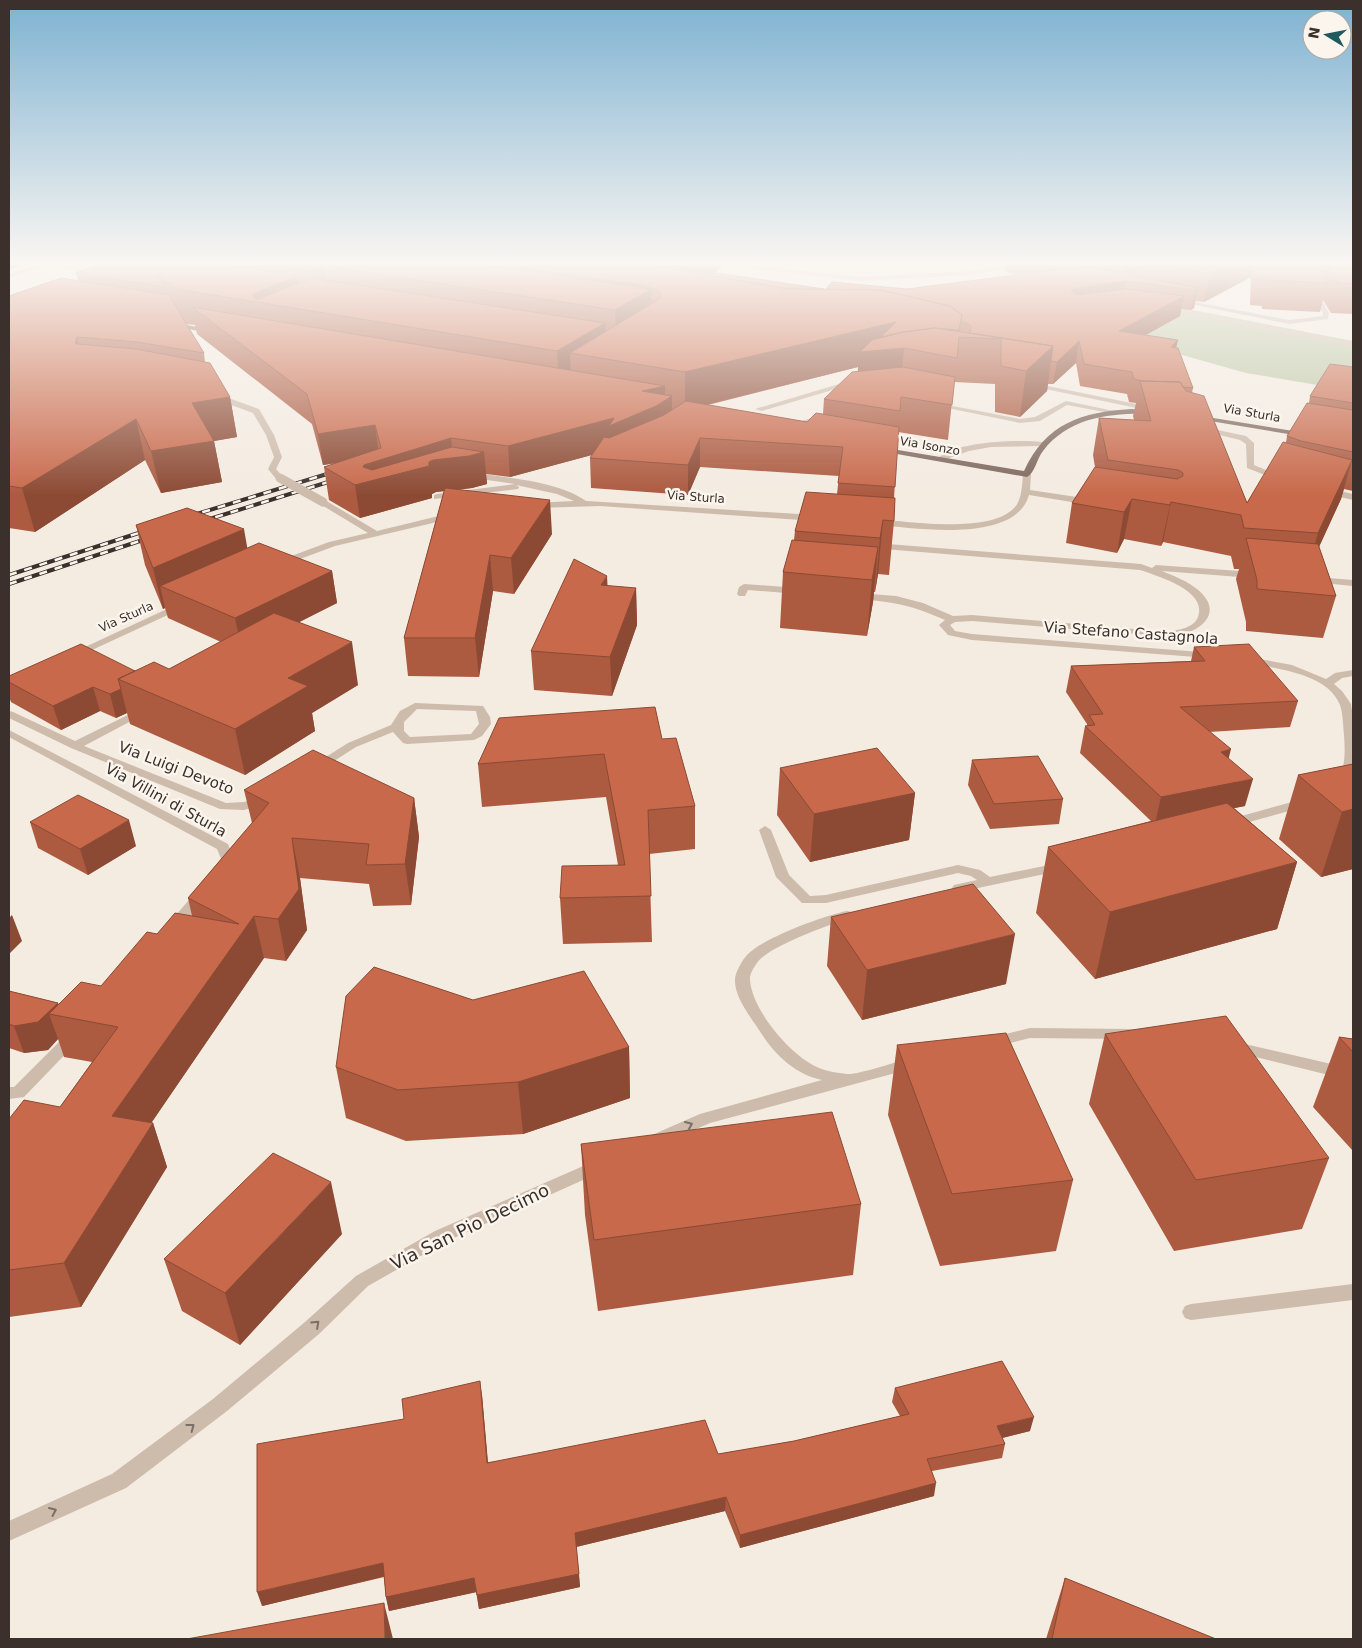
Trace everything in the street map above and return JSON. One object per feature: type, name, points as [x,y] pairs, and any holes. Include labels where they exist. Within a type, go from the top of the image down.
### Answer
[{"type":"main road","points":[[1027,474],[1032,458],[1043,444],[1059,430],[1070,424],[1099,414],[1163,412]]},
{"type":"main road","name":"Via Sturla","points":[[1191,416],[1315,437]]},
{"type":"main road","points":[[776,430],[795,434]]},
{"type":"main road","name":"Via Isonzo","points":[[872,447],[1027,474]]},
{"type":"street","points":[[1337,342],[1353,345]]},
{"type":"street","points":[[759,409],[858,382]]},
{"type":"street","points":[[1021,382],[1163,412]]},
{"type":"street","points":[[203,393],[256,411],[270,435],[278,457],[272,469],[280,478],[374,533]]},
{"type":"street","points":[[927,403],[1020,421],[1037,419],[1066,403],[1115,412]]},
{"type":"street","points":[[776,430],[826,415],[833,411]]},
{"type":"street","points":[[1191,426],[1243,438],[1250,443],[1250,466],[1269,475],[1292,482]]},
{"type":"street","points":[[941,459],[962,449],[997,443],[1043,444]]},
{"type":"street","points":[[462,474],[560,491],[575,496],[582,502]]},
{"type":"street","points":[[862,521],[951,526],[999,521],[1016,511],[1026,492],[1027,474]]},
{"type":"street","points":[[437,497],[527,486]]},
{"type":"street","points":[[1318,489],[1353,497]]},
{"type":"street","points":[[1026,492],[1100,504]]},
{"type":"street","name":"Via Sturla","points":[[524,506],[582,502],[823,518]]},
{"type":"street","points":[[272,567],[332,544],[462,514]]},
{"type":"street","points":[[799,528],[803,517]]},
{"type":"street","name":"Via Stefano Castagnola","points":[[848,595],[896,599],[920,604],[952,619],[972,618],[1168,635],[1193,628],[1201,621],[1204,613],[1204,602],[1196,592],[1172,578],[1141,567],[867,545]]},
{"type":"street","points":[[1141,567],[1260,576]]},
{"type":"street","points":[[1306,579],[1353,583]]},
{"type":"street","points":[[742,594],[744,587],[810,592]]},
{"type":"street","name":"Via Sturla","points":[[63,659],[190,601]]},
{"type":"street","name":"Via Stefano Castagnola","points":[[952,619],[944,625],[952,633],[972,637],[1228,657],[1309,674],[1326,684],[1344,704],[1350,732],[1348,773],[1338,787]]},
{"type":"street","points":[[1326,684],[1339,675],[1353,673]]},
{"type":"street","name":"Via Luigi Devoto","points":[[75,746],[152,706]]},
{"type":"street","points":[[415,706],[479,708],[485,715],[486,723],[482,730],[474,737],[406,741],[399,735],[396,727],[398,719],[415,706]]},
{"type":"street","name":"Via Luigi Devoto","points":[[9,714],[75,746],[224,806],[236,808],[248,806],[271,796]]},
{"type":"street","points":[[303,775],[352,745],[396,727]]},
{"type":"street","name":"Via Villini di Sturla","points":[[9,733],[223,847],[228,860],[168,933]]},
{"type":"street","points":[[1220,826],[1318,799]]},
{"type":"street","points":[[765,830],[783,877],[807,900],[826,899],[958,870],[975,873],[988,882]]},
{"type":"street","points":[[951,890],[1068,864]]},
{"type":"street","points":[[848,1080],[814,1073],[790,1058],[770,1035],[746,998],[742,978],[752,958],[775,943],[834,918],[860,912]]},
{"type":"street","points":[[9,1093],[18,1093],[82,1027]]},
{"type":"street","points":[[982,1045],[1030,1033],[1109,1032],[1146,1035]]},
{"type":"street","points":[[1222,1044],[1353,1074]]},
{"type":"street","points":[[642,1146],[706,1118],[924,1060]]},
{"type":"street","name":"Via San Pio Decimo","points":[[9,1531],[119,1482],[220,1405],[312,1328],[362,1281],[442,1236],[615,1158]]},
{"type":"street","points":[[1192,1312],[1353,1292]]},
{"type":"green space","points":[[1140,342],[1353,342],[1353,391],[1246,373]]},
{"type":"building","points":[[9,342],[75,342],[77,344],[136,349],[210,363],[230,397],[192,403],[214,441],[151,451],[136,419],[22,488],[9,486]]},
{"type":"building","points":[[137,342],[197,342],[204,353]]},
{"type":"building","points":[[238,342],[401,342],[665,386],[642,391],[672,396],[656,406],[609,426],[614,418],[508,446],[451,438],[364,465],[363,467],[372,470],[452,447],[484,452],[469,456],[433,460],[429,462],[429,466],[355,485],[324,467],[381,448],[375,425],[318,434],[307,394]]},
{"type":"building","points":[[501,342],[573,342],[557,351]]},
{"type":"building","points":[[588,342],[812,342],[685,372],[570,353]]},
{"type":"building","points":[[870,342],[959,342],[957,358],[904,348],[860,352]]},
{"type":"building","points":[[1001,342],[1026,342],[1053,346],[1026,371],[1001,366]]},
{"type":"building","points":[[1027,342],[1078,342],[1057,362],[1051,361],[1053,346]]},
{"type":"building","points":[[1079,342],[1176,342],[1171,347],[1178,348],[1193,388],[1183,387],[1180,382],[1142,381],[1134,379],[1132,372],[1084,364]]},
{"type":"building","points":[[1330,364],[1353,367],[1353,403],[1310,396]]},
{"type":"building","points":[[903,367],[955,377],[952,405],[901,397],[900,411],[824,399],[852,372]]},
{"type":"building","points":[[1140,381],[1180,382],[1186,391],[1204,396],[1247,503],[1283,442],[1352,460],[1318,533],[1244,528],[1241,515],[1171,502],[1170,505],[1132,499],[1124,512],[1072,503],[1095,467],[1177,479],[1183,476],[1183,473],[1178,470],[1108,460],[1099,418],[1151,421]]},
{"type":"building","points":[[686,401],[807,422],[816,413],[899,427],[895,487],[838,483],[843,447],[700,438],[688,465],[590,458],[604,437],[609,438],[664,415]]},
{"type":"building","points":[[1307,403],[1353,410],[1353,452],[1301,441],[1287,436]]},
{"type":"building","points":[[445,488],[550,500],[511,558],[490,555],[475,638],[404,638]]},
{"type":"building","points":[[806,492],[895,498],[894,521],[883,520],[880,538],[795,531]]},
{"type":"building","points":[[187,508],[244,529],[153,568],[136,525]]},
{"type":"building","points":[[1246,538],[1318,544],[1336,596],[1257,589],[1257,580]]},
{"type":"building","points":[[792,540],[878,547],[872,580],[783,572]]},
{"type":"building","points":[[259,543],[332,571],[235,618],[160,586]]},
{"type":"building","points":[[574,559],[607,576],[601,585],[636,588],[610,657],[531,651]]},
{"type":"building","points":[[274,613],[352,642],[288,678],[308,686],[235,729],[118,679],[154,662],[169,669]]},
{"type":"building","points":[[81,644],[135,671],[118,679],[121,689],[110,694],[93,687],[53,706],[9,682],[9,676]]},
{"type":"building","points":[[1249,644],[1298,701],[1180,707],[1231,749],[1221,752],[1253,779],[1161,797],[1085,726],[1095,725],[1089,715],[1103,714],[1071,666],[1205,661],[1194,647]]},
{"type":"building","points":[[655,707],[662,739],[676,738],[695,806],[648,810],[651,896],[560,898],[562,866],[625,865],[604,754],[478,764],[499,718]]},
{"type":"building","points":[[877,748],[915,793],[814,814],[780,768]]},
{"type":"building","points":[[313,750],[414,798],[405,864],[366,865],[369,844],[292,838],[299,889],[278,919],[254,916],[112,1116],[153,1123],[64,1263],[9,1270],[9,1119],[24,1100],[60,1107],[118,1027],[49,1014],[81,982],[101,986],[147,932],[157,934],[175,913],[239,924],[188,898],[269,803],[244,790]]},
{"type":"building","points":[[1038,756],[1063,799],[994,804],[972,760]]},
{"type":"building","points":[[1353,764],[1353,809],[1342,812],[1298,775]]},
{"type":"building","points":[[78,795],[129,820],[80,849],[30,822]]},
{"type":"building","points":[[1227,803],[1297,862],[1110,912],[1048,847]]},
{"type":"building","points":[[973,884],[1015,934],[867,970],[831,917]]},
{"type":"building","points":[[374,967],[473,1000],[584,971],[629,1047],[518,1082],[398,1090],[336,1067],[346,996]]},
{"type":"building","points":[[9,991],[58,1003],[38,1022],[14,1026],[9,1024]]},
{"type":"building","points":[[1226,1016],[1329,1158],[1196,1180],[1105,1034]]},
{"type":"building","points":[[1006,1033],[1073,1180],[952,1194],[897,1045]]},
{"type":"building","points":[[1339,1037],[1353,1039],[1353,1052]]},
{"type":"building","points":[[832,1112],[861,1204],[594,1240],[581,1144]]},
{"type":"building","points":[[273,1153],[331,1182],[225,1293],[164,1259]]},
{"type":"building","points":[[1002,1361],[1034,1417],[997,1426],[1005,1444],[927,1459],[936,1483],[740,1535],[726,1497],[575,1533],[579,1574],[477,1595],[474,1578],[386,1597],[383,1563],[257,1592],[257,1444],[404,1419],[402,1399],[480,1381],[487,1463],[705,1420],[718,1454],[794,1441],[909,1414],[895,1388]]},
{"type":"building","points":[[1065,1578],[1216,1639],[1052,1639]]},
{"type":"building","points":[[384,1603],[385,1639],[187,1639]]},
{"type":"railway","points":[[187,517],[340,470]]},
{"type":"railway","points":[[200,522],[341,478]]},
{"type":"railway","points":[[9,575],[151,529]]},
{"type":"railway","points":[[9,584],[152,537]]}]
